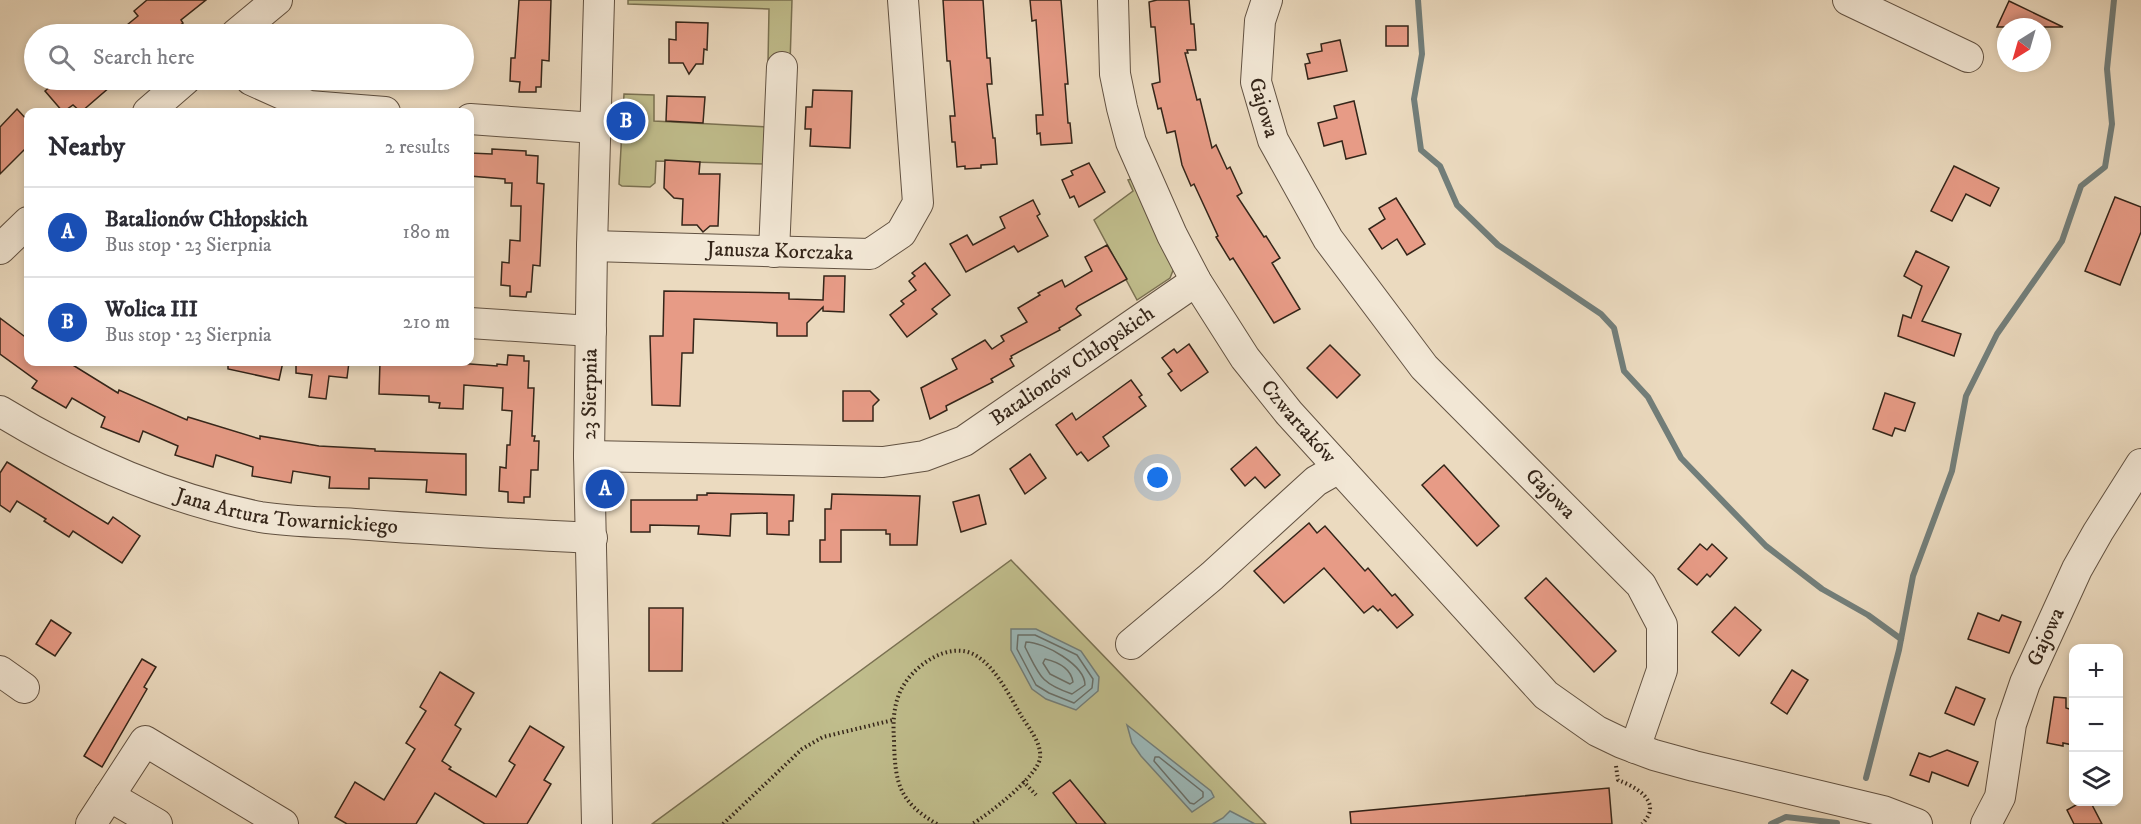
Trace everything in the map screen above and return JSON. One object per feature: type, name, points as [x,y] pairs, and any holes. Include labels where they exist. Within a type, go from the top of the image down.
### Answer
[{"type":"street","points":[[248,24],[277,0]]},
{"type":"street","name":"23 Sierpnia","points":[[597,824],[589,456],[592,246],[600,0]]},
{"type":"street","name":"Janusza Korczaka","points":[[592,246],[870,254],[901,234],[918,203],[903,0]]},
{"type":"street","name":"Czwartaków","points":[[1113,0],[1115,74],[1131,142],[1172,235],[1196,281],[1245,358],[1289,414],[1546,694],[1598,731],[1624,754]]},
{"type":"street","name":"Gajowa","points":[[1267,0],[1260,21],[1256,82],[1273,140],[1328,239],[1424,367],[1641,585],[1662,625],[1662,670],[1624,754]]},
{"type":"street","points":[[1848,0],[1968,57]]},
{"type":"street","points":[[774,252],[782,67]]},
{"type":"street","points":[[152,108],[173,90]]},
{"type":"street","points":[[273,90],[309,106],[334,108]]},
{"type":"street","points":[[474,119],[595,128]]},
{"type":"street","points":[[0,249],[24,226]]},
{"type":"street","name":"Batalionów Chłopskich","points":[[589,456],[883,462],[924,456],[964,441],[1196,281]]},
{"type":"street","points":[[474,323],[591,331]]},
{"type":"street","name":"Jana Artura Towarnickiego","points":[[0,411],[80,456],[137,480],[196,501],[262,517],[429,530],[592,538]]},
{"type":"street","name":"Gajowa","points":[[1986,824],[2000,797],[2011,724],[2030,673],[2077,569],[2141,464]]},
{"type":"street","points":[[1131,644],[1212,576],[1316,481],[1339,468]]},
{"type":"street","points":[[0,671],[24,688]]},
{"type":"street","points":[[91,824],[145,741],[283,824]]},
{"type":"street","points":[[1624,754],[1694,766],[1884,811],[1917,824]]},
{"type":"street","points":[[109,796],[157,824]]},
{"type":"path","points":[[937,824],[910,804],[898,785],[894,763],[893,720],[900,692],[906,681],[932,658],[956,651],[975,655],[992,671],[1009,694],[1037,743],[1040,757],[1039,763],[1023,782],[998,806],[972,824]]},
{"type":"path","points":[[723,824],[802,749],[823,737],[893,720]]},
{"type":"path","points":[[1624,754],[1617,770],[1618,780],[1635,786],[1643,792],[1648,801],[1649,809],[1646,820],[1642,824]]},
{"type":"path","points":[[1023,782],[1036,795]]},
{"type":"shaded area","points":[[628,0],[792,0],[790,64],[768,62],[769,9],[628,4]]},
{"type":"shaded area","points":[[624,94],[654,95],[654,121],[768,127],[764,164],[656,161],[655,183],[650,187],[622,186],[619,184]]},
{"type":"shaded area","points":[[1135,178],[1174,268],[1170,278],[1137,300],[1094,220],[1133,191],[1128,180]]},
{"type":"shaded area","points":[[1011,560],[1266,824],[652,824]]},
{"type":"water","points":[[1011,629],[1036,629],[1081,651],[1099,677],[1098,691],[1076,710],[1046,699],[1032,689],[1011,650]]},
{"type":"water","points":[[1127,725],[1211,791],[1214,797],[1192,812],[1141,756],[1132,743]]},
{"type":"water","points":[[1230,811],[1255,824],[1212,824]]},
{"type":"building","points":[[147,0],[206,0],[181,20],[182,24],[128,24],[138,16],[134,11]]},
{"type":"building","points":[[519,0],[551,0],[549,61],[542,60],[541,87],[536,87],[536,92],[519,92],[520,82],[510,81],[511,58],[515,58]]},
{"type":"building","points":[[943,0],[983,0],[987,58],[990,58],[992,84],[987,84],[997,164],[981,165],[981,168],[957,167],[955,142],[952,142],[950,116],[955,116],[950,61],[947,61]]},
{"type":"building","points":[[1030,0],[1061,0],[1068,84],[1065,84],[1068,123],[1070,123],[1072,143],[1041,145],[1040,133],[1037,134],[1036,115],[1043,115],[1036,20],[1032,21]]},
{"type":"building","points":[[1189,0],[1196,50],[1187,50],[1188,53],[1185,53],[1197,100],[1200,99],[1212,148],[1216,145],[1227,169],[1230,167],[1242,193],[1237,196],[1280,258],[1272,263],[1300,309],[1274,323],[1233,258],[1230,260],[1216,237],[1218,236],[1194,184],[1191,186],[1182,165],[1175,131],[1167,133],[1161,108],[1158,109],[1152,84],[1160,82],[1155,27],[1151,27],[1149,2]]},
{"type":"building","points":[[2009,1],[2044,18],[2001,18]]},
{"type":"building","points":[[2051,21],[2063,27],[2051,27]]},
{"type":"building","points":[[676,22],[708,23],[707,50],[704,49],[703,64],[696,64],[689,74],[683,63],[669,63],[669,39],[676,40]]},
{"type":"building","points":[[1386,26],[1408,26],[1408,46],[1386,46]]},
{"type":"building","points":[[1340,40],[1347,71],[1308,79],[1305,64],[1310,63],[1307,54],[1322,51],[1321,44]]},
{"type":"building","points":[[106,90],[86,108],[76,108],[73,105],[69,108],[60,108],[45,91]]},
{"type":"building","points":[[813,90],[852,91],[850,148],[810,146],[811,129],[805,129],[806,107],[812,107]]},
{"type":"building","points":[[667,96],[705,97],[703,123],[666,121]]},
{"type":"building","points":[[1354,101],[1366,154],[1346,159],[1342,141],[1324,146],[1318,123],[1337,118],[1334,106]]},
{"type":"building","points":[[17,109],[24,117],[24,150],[0,174],[0,127]]},
{"type":"building","points":[[492,149],[526,151],[526,155],[538,156],[537,183],[544,184],[540,266],[533,265],[531,292],[527,292],[526,297],[510,296],[510,286],[501,285],[502,262],[509,263],[510,240],[520,241],[521,206],[511,206],[512,183],[505,183],[505,179],[474,176],[474,153],[492,154]]},
{"type":"building","points":[[665,160],[700,162],[699,174],[720,174],[718,226],[710,226],[703,232],[697,225],[682,225],[683,199],[674,198],[664,188]]},
{"type":"building","points":[[1089,163],[1105,192],[1079,207],[1074,196],[1070,198],[1062,180],[1073,175],[1071,171]]},
{"type":"building","points":[[1954,166],[1999,188],[1990,206],[1966,194],[1952,221],[1931,211]]},
{"type":"building","points":[[2115,197],[2141,207],[2141,232],[2120,285],[2085,271]]},
{"type":"building","points":[[1396,198],[1425,244],[1407,255],[1397,239],[1382,249],[1369,229],[1385,219],[1379,208]]},
{"type":"building","points":[[1033,200],[1040,214],[1037,216],[1048,236],[1018,252],[1014,246],[966,272],[950,244],[967,235],[973,245],[1005,228],[1000,217]]},
{"type":"building","points":[[1107,245],[1127,279],[1078,306],[1076,309],[1081,315],[1059,328],[1060,330],[1011,356],[1010,359],[1014,366],[991,379],[993,382],[946,406],[947,410],[930,419],[921,388],[957,369],[952,359],[985,340],[992,349],[1004,341],[1001,336],[1027,322],[1018,308],[1040,295],[1038,293],[1062,280],[1065,287],[1092,271],[1085,257]]},
{"type":"building","points":[[1916,251],[1949,267],[1922,321],[1961,334],[1954,356],[1898,336],[1903,315],[1911,318],[1922,286],[1904,276]]},
{"type":"building","points":[[925,263],[950,295],[932,309],[937,314],[907,337],[890,315],[904,304],[901,301],[916,290],[909,281],[915,276],[912,273]]},
{"type":"building","points":[[824,276],[845,276],[844,312],[823,311],[823,307],[807,323],[807,336],[777,336],[777,323],[694,319],[693,353],[682,353],[680,406],[652,405],[650,336],[663,336],[664,291],[789,293],[789,299],[823,300]]},
{"type":"building","points":[[0,318],[24,336],[24,366],[74,366],[118,393],[119,390],[187,420],[188,417],[260,439],[260,436],[319,446],[375,449],[375,451],[466,454],[466,495],[426,492],[427,480],[369,478],[369,489],[329,488],[330,477],[293,471],[291,483],[252,476],[253,467],[216,455],[213,467],[175,455],[178,446],[143,431],[139,442],[101,427],[105,417],[72,398],[66,408],[32,388],[37,381],[0,354]]},
{"type":"building","points":[[1189,344],[1208,372],[1181,391],[1168,374],[1172,371],[1162,358],[1174,349],[1177,353]]},
{"type":"building","points":[[1330,345],[1360,375],[1337,398],[1307,368]]},
{"type":"building","points":[[508,355],[524,356],[524,361],[529,361],[528,388],[534,388],[532,436],[535,436],[534,441],[539,441],[538,470],[531,470],[530,497],[524,497],[524,503],[508,502],[508,492],[499,491],[500,467],[506,468],[507,445],[510,445],[512,411],[502,410],[503,388],[464,385],[463,409],[439,408],[440,403],[429,402],[429,396],[379,394],[380,366],[507,365]]},
{"type":"building","points":[[228,366],[282,366],[279,380],[228,369]]},
{"type":"building","points":[[296,366],[348,366],[347,378],[329,376],[326,399],[309,397],[312,375],[296,373]]},
{"type":"building","points":[[1131,380],[1142,395],[1139,397],[1146,406],[1103,437],[1109,446],[1088,461],[1081,452],[1077,455],[1056,425],[1072,413],[1076,420]]},
{"type":"building","points":[[843,391],[870,391],[879,400],[873,406],[873,421],[843,421]]},
{"type":"building","points":[[1885,393],[1915,403],[1905,431],[1895,428],[1892,436],[1873,429]]},
{"type":"building","points":[[1256,447],[1280,475],[1265,488],[1255,477],[1245,486],[1231,469]]},
{"type":"building","points":[[1030,454],[1046,478],[1025,494],[1010,469]]},
{"type":"building","points":[[7,462],[108,524],[113,517],[140,536],[122,563],[73,531],[69,537],[17,501],[10,512],[0,505],[0,473]]},
{"type":"building","points":[[1444,465],[1499,526],[1477,546],[1422,485]]},
{"type":"building","points":[[707,493],[794,495],[793,521],[789,521],[789,535],[767,534],[767,513],[731,514],[730,536],[698,534],[699,526],[650,525],[650,532],[631,532],[631,500],[697,500],[697,495],[707,495]]},
{"type":"building","points":[[832,494],[920,496],[917,545],[890,545],[890,534],[886,534],[886,530],[841,530],[841,562],[820,562],[820,540],[825,540],[825,509],[831,509]]},
{"type":"building","points":[[979,495],[986,524],[961,532],[953,502]]},
{"type":"building","points":[[1309,523],[1317,533],[1325,526],[1365,571],[1368,568],[1392,596],[1395,594],[1413,615],[1397,628],[1380,609],[1378,611],[1373,606],[1364,613],[1324,568],[1284,603],[1254,571]]},
{"type":"building","points":[[1700,544],[1707,550],[1712,544],[1727,558],[1710,577],[1707,574],[1697,585],[1678,569]]},
{"type":"building","points":[[1546,578],[1616,651],[1594,672],[1525,598]]},
{"type":"building","points":[[1735,607],[1761,630],[1739,656],[1712,632]]},
{"type":"building","points":[[649,608],[683,608],[682,671],[649,671]]},
{"type":"building","points":[[1978,613],[1999,621],[2002,615],[2021,622],[2009,653],[1968,639]]},
{"type":"building","points":[[51,620],[71,633],[55,656],[36,644]]},
{"type":"building","points":[[142,659],[156,667],[144,687],[147,689],[102,767],[84,756]]},
{"type":"building","points":[[1792,670],[1808,680],[1787,714],[1771,703]]},
{"type":"building","points":[[440,672],[474,693],[455,725],[461,729],[442,761],[451,767],[449,769],[496,797],[515,765],[509,761],[530,726],[564,747],[544,780],[551,784],[527,824],[485,824],[435,793],[416,824],[347,824],[335,817],[355,782],[384,800],[415,749],[406,743],[426,711],[420,707]]},
{"type":"building","points":[[1956,687],[1985,699],[1974,725],[1945,713]]},
{"type":"building","points":[[2054,697],[2066,698],[2066,708],[2069,709],[2069,744],[2063,743],[2063,746],[2047,743]]},
{"type":"building","points":[[1947,750],[1978,762],[1968,786],[1932,772],[1929,782],[1910,775],[1919,753],[1930,757]]},
{"type":"building","points":[[1070,780],[1106,824],[1077,824],[1053,793]]},
{"type":"building","points":[[1609,788],[1612,824],[1351,824],[1350,812]]},
{"type":"building","points":[[2074,806],[2093,806],[2102,824],[2074,824],[2067,810]]},
{"type":"waterway","points":[[1418,0],[1422,54],[1414,99],[1421,150],[1440,166],[1457,205],[1498,245],[1601,314],[1614,328],[1624,371],[1648,397],[1681,458],[1766,546],[1822,589],[1868,615],[1901,639]]},
{"type":"waterway","points":[[1866,778],[1899,650],[1913,576],[1952,471],[1966,396],[1997,334],[2062,241],[2081,186],[2105,167],[2112,124],[2107,69],[2114,0]]},
{"type":"waterway","points":[[1771,824],[1786,817],[1837,823]]},
{"type":"place","name":"Wolica III","points":[[626,121]]},
{"type":"place","name":"Batalionów Chłopskich","points":[[605,489]]}]
